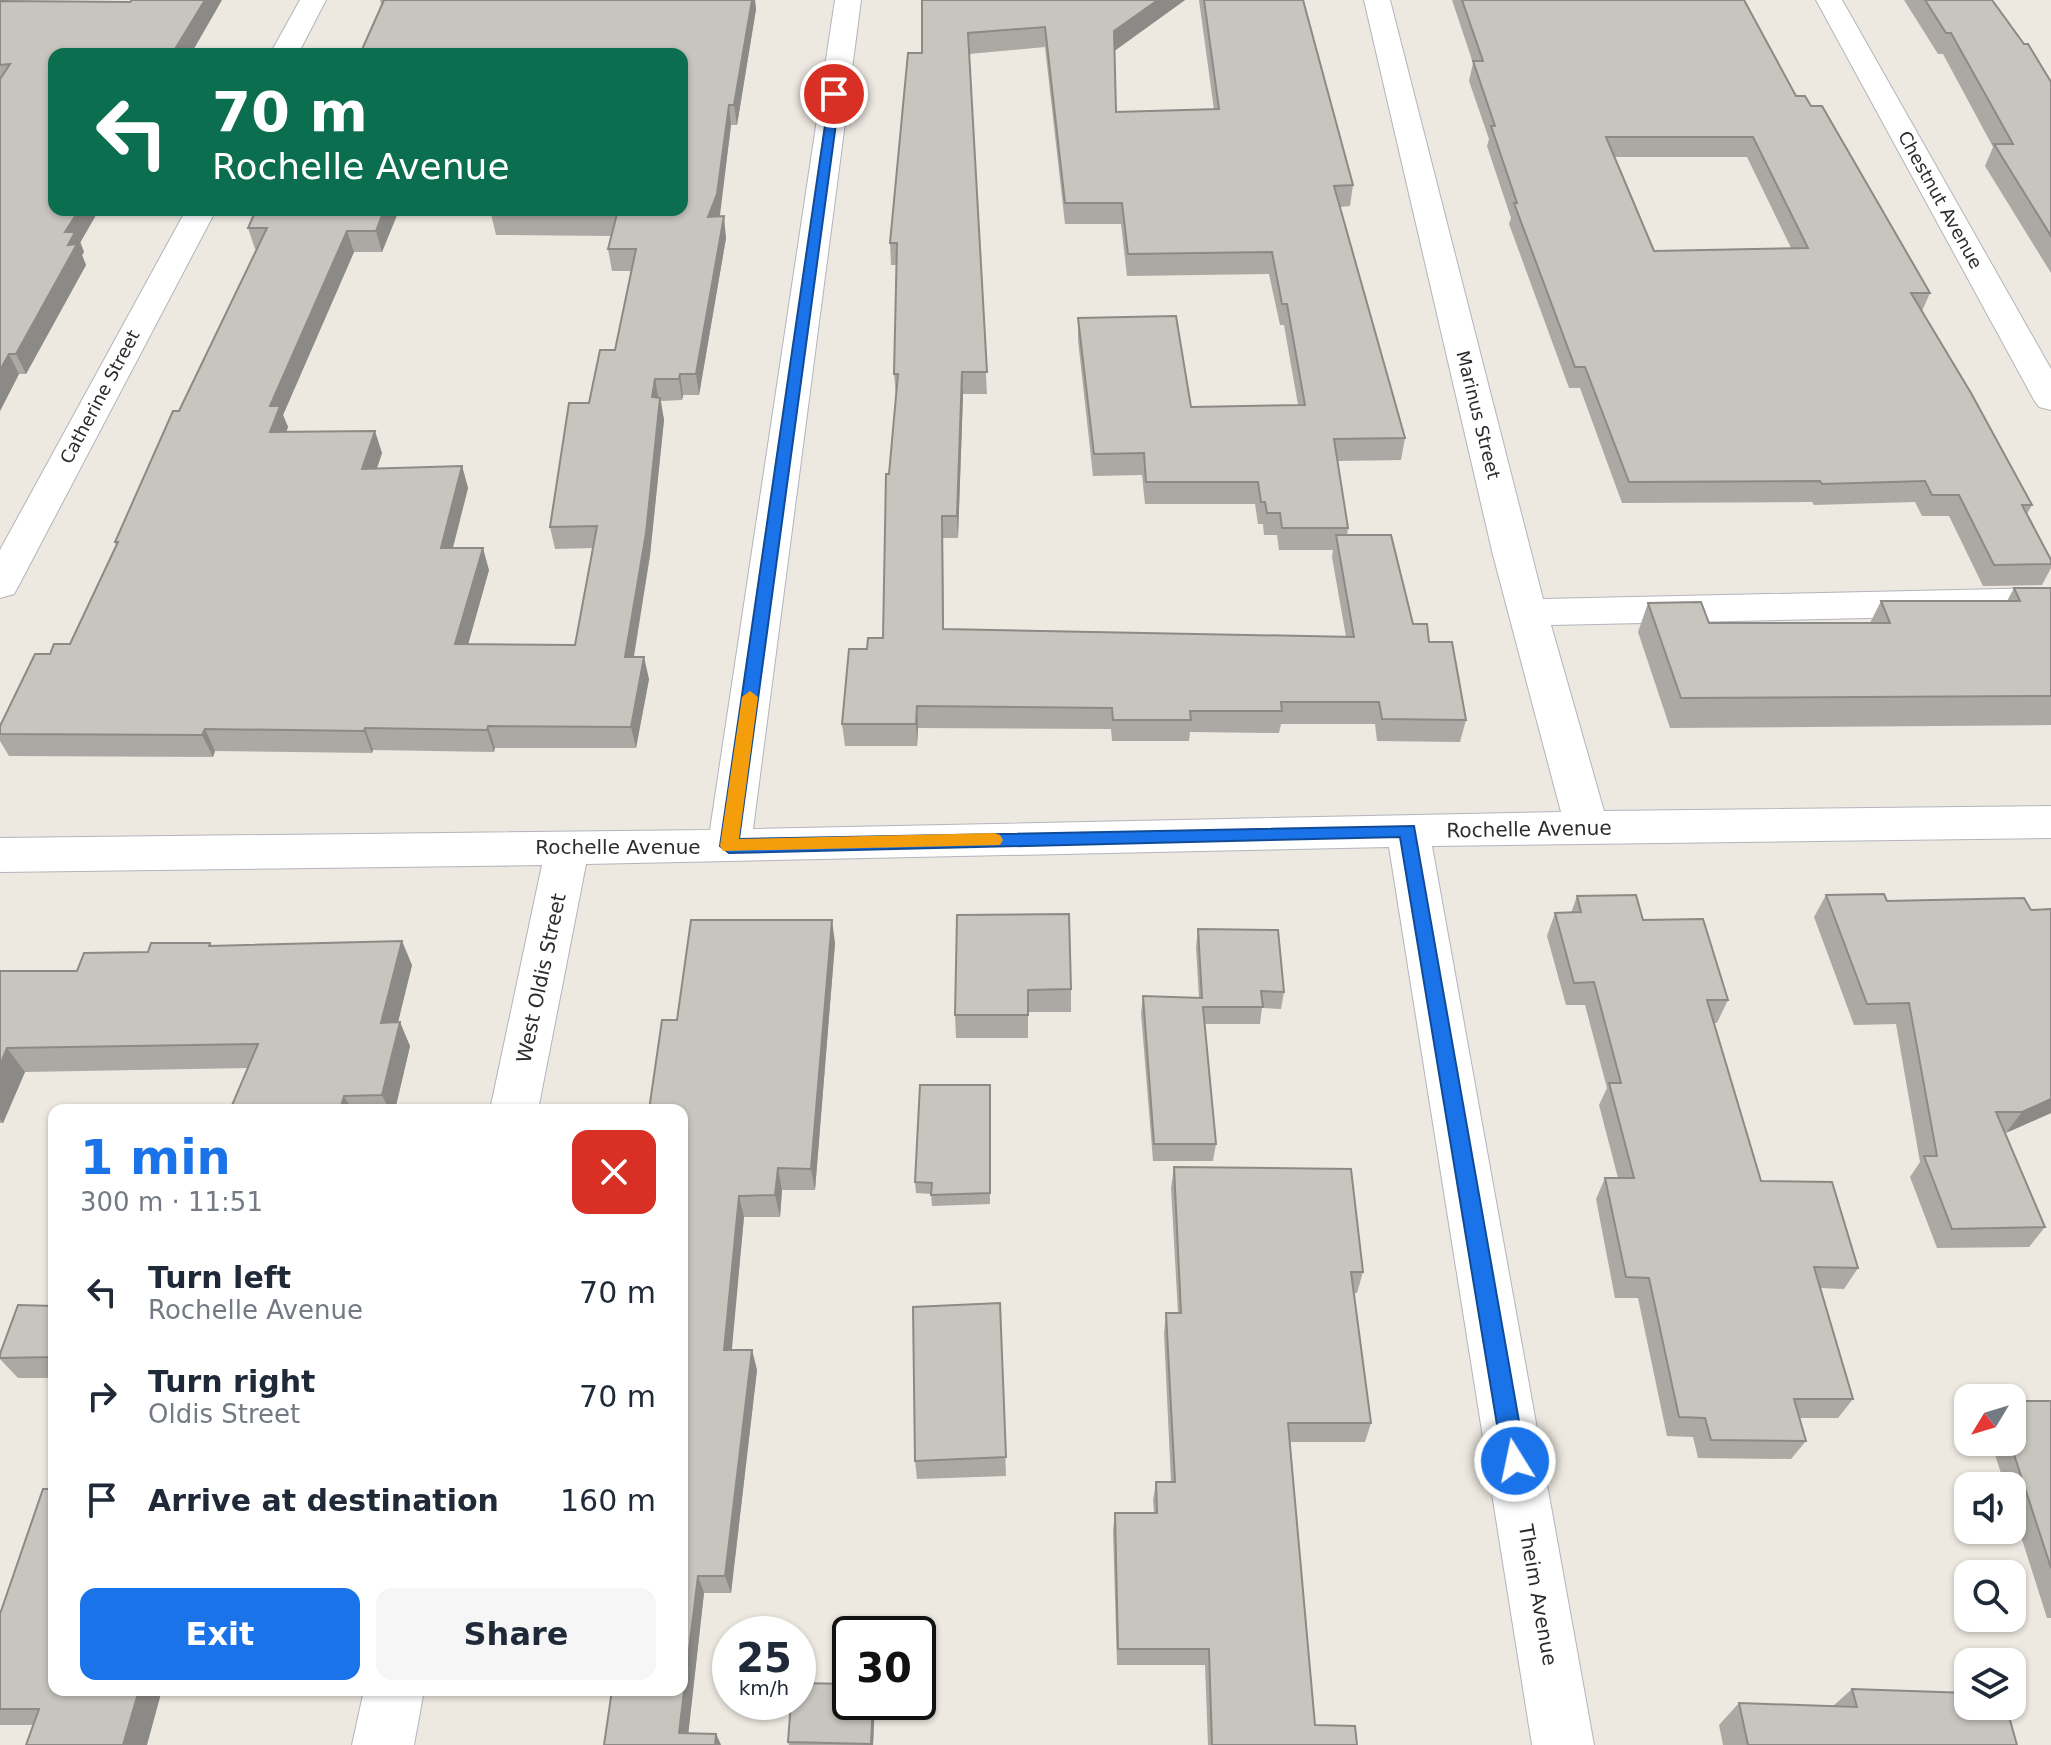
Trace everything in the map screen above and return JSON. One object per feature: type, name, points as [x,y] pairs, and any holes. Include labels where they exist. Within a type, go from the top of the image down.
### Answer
[{"type":"street","points":[[287,48],[313,0]]},
{"type":"street","points":[[729,846],[848,0]]},
{"type":"street","name":"Marinus Street","points":[[1377,0],[1527,612],[1587,828]]},
{"type":"street","name":"Chestnut Avenue","points":[[1829,0],[2051,400]]},
{"type":"street","name":"Catherine Street","points":[[0,585],[198,216]]},
{"type":"street","points":[[1527,612],[2051,601]]},
{"type":"street","name":"Rochelle Avenue","points":[[0,855],[729,846],[1408,830],[2051,822]]},
{"type":"street","name":"Theim Avenue","points":[[1408,830],[1563,1745]]},
{"type":"street","name":"West Oldis Street","points":[[515,1104],[568,847]]},
{"type":"street","points":[[383,1745],[393,1696]]},
{"type":"building","points":[[205,0],[176,48],[48,48],[48,216],[75,216],[65,232],[75,232],[68,245],[77,244],[16,354],[9,354],[0,370],[0,79],[10,64],[0,65],[0,1]]},
{"type":"building","points":[[384,0],[752,0],[734,105],[729,105],[717,194],[708,217],[724,216],[696,374],[680,374],[679,379],[655,379],[652,397],[660,398],[646,533],[625,657],[644,657],[631,727],[488,726],[487,730],[365,728],[364,731],[205,729],[202,735],[0,734],[0,726],[35,654],[50,654],[54,644],[70,644],[118,542],[115,542],[173,411],[179,411],[267,228],[248,228],[253,216],[382,216],[376,231],[347,231],[270,406],[280,406],[270,432],[375,431],[362,469],[462,466],[441,548],[483,548],[455,644],[575,645],[597,526],[550,527],[569,403],[589,403],[600,350],[615,350],[636,249],[608,249],[616,216],[688,216],[688,48],[363,48]]},
{"type":"building","points":[[922,0],[1158,0],[1114,31],[1116,112],[1219,109],[1204,0],[1303,0],[1353,185],[1334,186],[1405,438],[1334,439],[1348,528],[1282,528],[1280,513],[1267,513],[1265,502],[1261,502],[1258,482],[1146,482],[1144,453],[1094,454],[1078,318],[1176,316],[1191,407],[1305,405],[1287,304],[1282,304],[1272,252],[1128,254],[1122,203],[1065,203],[1045,27],[968,33],[987,372],[962,372],[957,516],[942,516],[943,629],[1354,637],[1336,535],[1391,535],[1413,624],[1427,624],[1429,642],[1452,642],[1466,720],[1382,719],[1379,702],[1281,702],[1282,711],[1190,711],[1191,720],[1113,720],[1112,708],[917,706],[916,724],[842,724],[849,649],[867,649],[868,638],[883,638],[886,474],[889,474],[898,374],[894,374],[897,243],[890,243],[908,53],[922,53]]},
{"type":"building","points":[[1462,0],[1744,0],[1796,96],[1805,96],[1811,106],[1822,106],[1930,293],[1911,293],[1971,393],[2032,505],[2022,505],[2051,564],[1994,565],[1959,495],[1932,495],[1925,481],[1822,484],[1820,481],[1629,482],[1585,367],[1575,367],[1514,203],[1517,203],[1491,126],[1495,126],[1473,61],[1483,61]],"holes":[[[1606,137],[1753,137],[1808,248],[1654,251]]]},
{"type":"building","points":[[1925,0],[1992,0],[2024,44],[2028,44],[2051,82],[2051,236],[1994,144],[2013,144],[1951,33],[1946,33]]},
{"type":"building","points":[[2014,588],[2051,588],[2051,696],[1681,698],[1648,603],[1701,602],[1709,623],[1890,623],[1881,601],[2020,601]]},
{"type":"building","points":[[1884,894],[1887,901],[2024,898],[2031,910],[2051,909],[2051,1099],[2022,1112],[1996,1112],[2045,1227],[1952,1229],[1924,1156],[1937,1156],[1909,1003],[1867,1004],[1826,895]]},
{"type":"building","points":[[1636,895],[1643,920],[1703,919],[1728,1000],[1707,1000],[1761,1181],[1832,1182],[1858,1268],[1814,1267],[1853,1399],[1794,1399],[1806,1441],[1711,1440],[1705,1418],[1679,1417],[1649,1278],[1626,1277],[1605,1178],[1634,1178],[1609,1083],[1621,1083],[1594,982],[1574,983],[1555,913],[1581,912],[1577,896]]},
{"type":"building","points":[[1069,914],[1071,989],[1028,990],[1028,1015],[955,1015],[957,915]]},
{"type":"building","points":[[691,920],[832,920],[811,1169],[778,1168],[775,1195],[739,1196],[724,1350],[752,1350],[725,1576],[698,1576],[688,1659],[688,1104],[650,1104],[662,1020],[677,1020]]},
{"type":"building","points":[[1198,929],[1278,930],[1284,992],[1261,991],[1263,1007],[1203,1007],[1216,1144],[1154,1144],[1143,996],[1202,998]]},
{"type":"building","points":[[402,941],[381,1023],[400,1022],[382,1095],[344,1096],[342,1104],[233,1104],[258,1044],[7,1048],[0,1065],[0,971],[77,971],[84,953],[148,952],[151,943],[210,943],[209,946]]},
{"type":"building","points":[[920,1085],[990,1085],[990,1193],[931,1195],[932,1183],[915,1182]]},
{"type":"building","points":[[1174,1167],[1351,1169],[1363,1272],[1351,1272],[1371,1423],[1288,1423],[1315,1725],[1355,1726],[1357,1745],[1212,1745],[1209,1649],[1118,1649],[1115,1513],[1157,1513],[1156,1482],[1175,1482],[1166,1313],[1181,1313]]},
{"type":"building","points":[[1000,1303],[1006,1457],[915,1461],[913,1307]]},
{"type":"building","points":[[18,1305],[48,1306],[48,1357],[0,1358]]},
{"type":"building","points":[[2026,1401],[2051,1401],[2051,1568],[2026,1491],[2026,1472],[2020,1472],[2015,1456],[2026,1456]]},
{"type":"building","points":[[43,1489],[48,1489],[48,1696],[137,1696],[123,1745],[26,1745],[39,1709],[0,1709],[0,1614]]},
{"type":"building","points":[[816,1683],[832,1684],[832,1720],[872,1720],[871,1744],[788,1742],[790,1720],[816,1720]]},
{"type":"building","points":[[1852,1689],[1954,1693],[1954,1720],[2010,1720],[2017,1745],[1748,1745],[1739,1703],[1857,1707]]},
{"type":"building","points":[[611,1696],[683,1696],[679,1733],[716,1734],[715,1745],[604,1745]]},
{"type":"slow traffic","points":[[750,697],[729,846],[994,840]]},
{"type":"route","points":[[834,94],[729,846],[1408,830],[1515,1461]]}]
